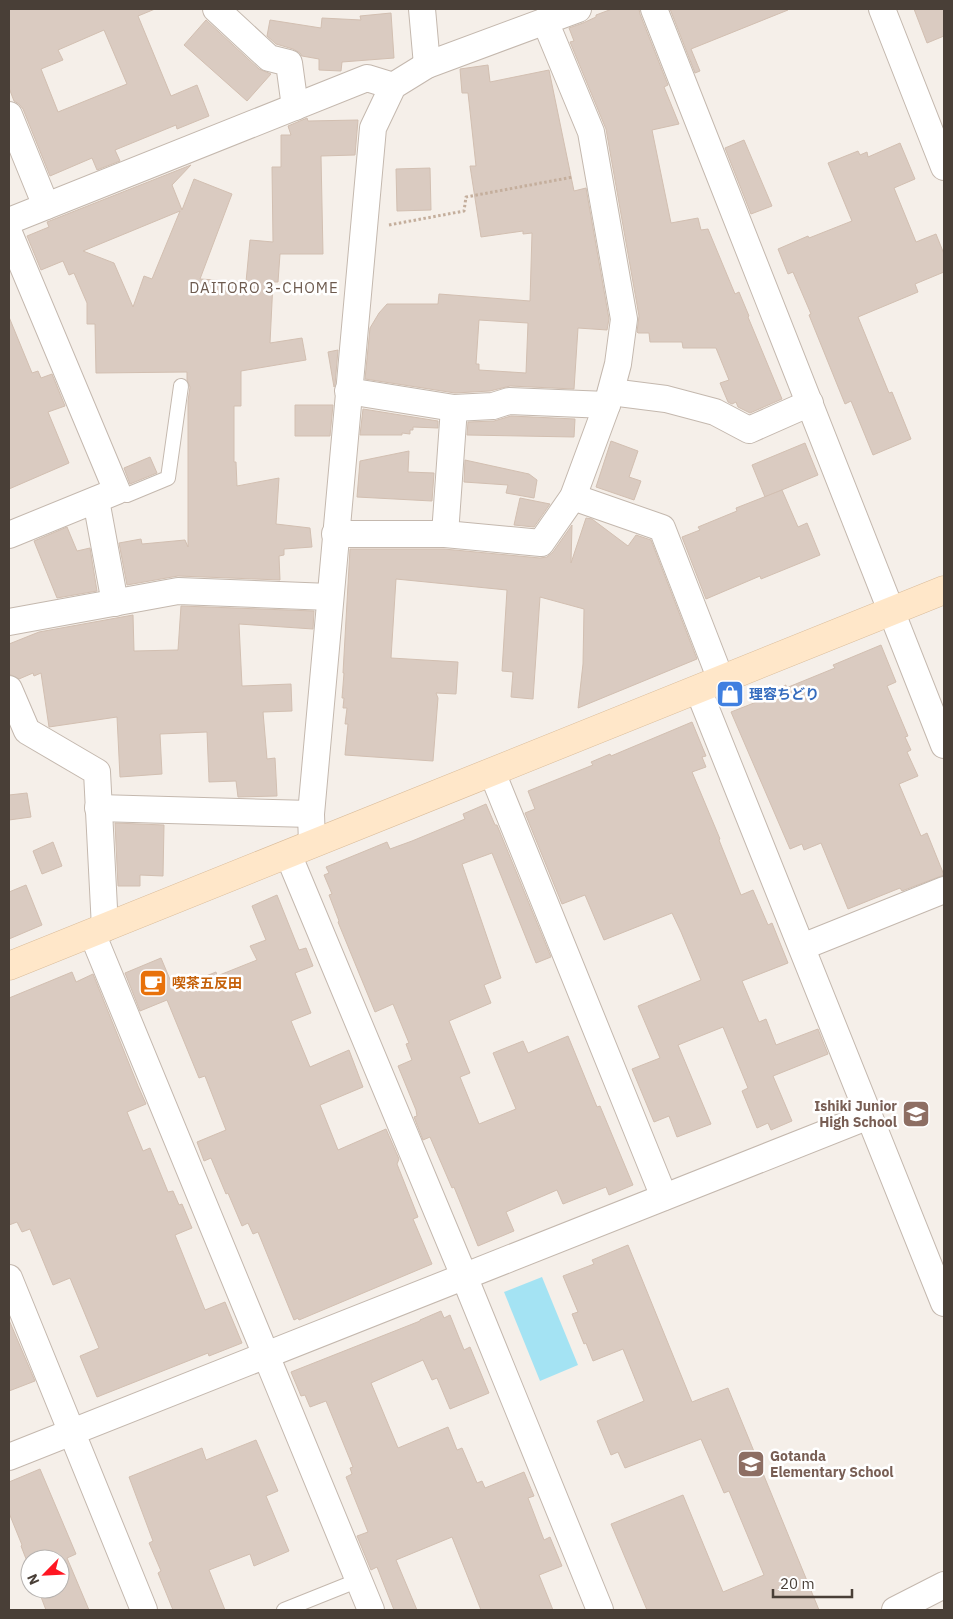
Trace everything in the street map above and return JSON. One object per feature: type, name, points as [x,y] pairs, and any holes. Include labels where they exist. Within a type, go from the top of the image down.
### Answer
[{"type":"street","points":[[216,9],[269,58],[289,63],[295,107]]},
{"type":"street","points":[[422,9],[427,66]]},
{"type":"street","points":[[578,9],[427,66],[394,86],[373,128],[311,814],[300,849],[464,1276],[600,1610]]},
{"type":"street","points":[[654,9],[944,744]]},
{"type":"street","points":[[882,9],[944,167]]},
{"type":"street","points":[[335,534],[445,534],[541,543],[573,497],[609,398],[618,364],[624,319],[591,132],[545,21]]},
{"type":"street","points":[[9,220],[367,78],[394,86]]},
{"type":"street","points":[[9,115],[46,206]]},
{"type":"street","points":[[9,233],[107,495],[115,603]]},
{"type":"street","points":[[348,391],[454,408],[493,406],[509,401],[609,398],[666,399],[715,412],[749,430],[810,403]]},
{"type":"street","points":[[445,534],[454,408]]},
{"type":"street","points":[[9,535],[107,495]]},
{"type":"street","points":[[573,497],[662,528],[710,685],[802,947],[944,1303]]},
{"type":"street","points":[[9,966],[944,590]]},
{"type":"street","points":[[9,622],[178,591],[330,597]]},
{"type":"street","points":[[9,689],[27,731],[97,772],[99,930],[267,1355],[371,1610]]},
{"type":"street","points":[[492,772],[664,1197]]},
{"type":"street","points":[[98,808],[311,814]]},
{"type":"street","points":[[802,947],[944,890]]},
{"type":"street","points":[[9,1457],[869,1116]]},
{"type":"street","points":[[9,1278],[144,1610]]},
{"type":"street","points":[[895,1610],[944,1585]]},
{"type":"lane","points":[[107,495],[127,495],[168,478],[180,386]]},
{"type":"lane","points":[[284,1610],[359,1580]]},
{"type":"path","points":[[363,229],[464,211],[466,198],[598,172]]},
{"type":"water","points":[[542,1277],[578,1365],[540,1381],[504,1292]]},
{"type":"building","points":[[9,9],[155,9],[138,16],[171,96],[197,85],[209,116],[177,129],[176,125],[115,150],[120,161],[97,170],[92,158],[50,176],[23,109],[14,101],[9,88]],"holes":[[[104,30],[127,84],[58,112],[41,69],[63,60],[58,50]]]},
{"type":"building","points":[[612,9],[639,9],[668,85],[664,87],[679,124],[652,130],[671,223],[698,218],[701,230],[708,229],[735,294],[739,292],[782,399],[750,413],[738,407],[736,402],[732,404],[728,402],[720,383],[729,380],[716,348],[683,348],[682,342],[650,342],[649,333],[637,332],[639,316],[606,129],[570,42],[574,41],[569,28]]},
{"type":"building","points":[[670,9],[788,10],[691,49],[700,71],[695,73]]},
{"type":"building","points":[[914,9],[944,9],[944,36],[927,43]]},
{"type":"building","points":[[391,13],[394,58],[342,62],[341,71],[319,70],[319,59],[302,56],[293,49],[276,44],[267,36],[270,20],[321,28],[322,18],[361,20],[360,16]]},
{"type":"building","points":[[206,20],[259,69],[271,74],[247,101],[184,45]]},
{"type":"building","points":[[488,65],[490,82],[549,70],[574,191],[586,188],[609,319],[607,330],[578,328],[574,389],[510,386],[490,391],[455,393],[365,379],[370,328],[387,304],[438,304],[439,294],[530,301],[532,233],[523,234],[523,231],[481,237],[470,166],[476,166],[468,93],[462,93],[460,69]],"holes":[[[479,320],[528,323],[526,373],[479,370],[479,364],[476,364]]]},
{"type":"building","points":[[307,118],[308,121],[358,120],[355,155],[321,156],[323,254],[280,254],[278,282],[273,282],[270,343],[302,338],[306,360],[241,371],[241,406],[234,406],[234,462],[236,462],[237,486],[279,478],[276,524],[310,528],[312,547],[284,549],[284,555],[279,556],[280,580],[178,576],[127,585],[119,543],[141,539],[142,544],[185,540],[188,547],[188,401],[190,387],[187,380],[187,372],[96,373],[95,324],[87,324],[87,303],[74,273],[69,275],[63,261],[41,270],[27,236],[49,227],[47,222],[191,165],[172,185],[182,210],[194,179],[232,194],[200,279],[246,282],[250,240],[273,242],[272,167],[281,167],[281,135],[291,135],[288,126]],"holes":[[[180,211],[152,279],[144,276],[133,307],[114,263],[83,251]]]},
{"type":"building","points":[[744,140],[772,206],[751,214],[725,148]]},
{"type":"building","points":[[900,143],[915,179],[894,188],[916,242],[936,234],[944,254],[944,272],[915,284],[918,292],[858,317],[889,393],[892,392],[911,439],[873,455],[851,401],[845,404],[793,272],[788,274],[778,249],[808,236],[809,238],[852,221],[828,163],[858,151],[860,155],[867,152],[868,157]]},
{"type":"building","points":[[430,168],[431,210],[397,211],[396,169]]},
{"type":"building","points":[[9,317],[32,373],[38,371],[41,378],[52,374],[65,406],[48,412],[69,463],[9,489]]},
{"type":"building","points":[[338,350],[335,385],[334,387],[328,352]]},
{"type":"building","points":[[295,405],[333,405],[330,436],[295,436]]},
{"type":"building","points":[[363,409],[438,421],[438,428],[413,427],[413,430],[410,430],[410,434],[402,433],[402,435],[360,435]]},
{"type":"building","points":[[511,416],[575,419],[574,437],[467,435],[468,422],[494,421]]},
{"type":"building","points":[[611,441],[638,451],[629,477],[641,481],[634,500],[596,487]]},
{"type":"building","points":[[805,443],[818,475],[765,497],[752,465]]},
{"type":"building","points":[[409,451],[408,472],[434,473],[432,501],[357,497],[360,461]]},
{"type":"building","points":[[150,457],[157,473],[130,484],[124,468]]},
{"type":"building","points":[[465,460],[529,474],[537,480],[534,498],[506,493],[508,485],[464,482]]},
{"type":"building","points":[[782,490],[798,527],[807,523],[820,555],[761,579],[760,576],[706,599],[682,537],[700,530],[698,527],[737,511],[736,508]]},
{"type":"building","points":[[520,498],[550,504],[534,527],[514,525]]},
{"type":"building","points":[[586,518],[592,519],[628,546],[636,535],[651,540],[697,659],[578,708],[583,664],[584,609],[540,597],[533,699],[511,697],[513,672],[502,671],[507,590],[396,579],[391,658],[458,662],[456,694],[436,693],[438,698],[433,761],[345,755],[348,724],[345,724],[347,708],[343,708],[344,698],[342,698],[350,549],[444,549],[540,558],[547,557],[553,552],[572,525],[571,563]]},
{"type":"building","points":[[67,527],[77,551],[90,548],[97,591],[57,598],[34,541]]},
{"type":"building","points":[[181,606],[314,611],[313,629],[239,624],[242,686],[291,684],[292,711],[263,712],[267,759],[275,758],[277,796],[238,797],[236,781],[209,782],[207,732],[160,734],[162,774],[120,777],[117,717],[49,727],[41,673],[34,676],[33,673],[19,679],[9,674],[9,644],[39,632],[133,615],[134,651],[178,650]]},
{"type":"building","points":[[881,645],[896,682],[887,686],[908,736],[905,737],[911,750],[907,752],[918,776],[899,784],[921,836],[927,833],[944,875],[902,891],[900,888],[848,909],[821,843],[804,850],[802,844],[790,849],[731,712],[764,699],[763,695],[786,685],[786,688],[835,668],[833,665]]},
{"type":"building","points":[[692,722],[706,756],[702,757],[706,767],[692,772],[719,840],[741,895],[753,890],[768,925],[772,923],[788,963],[742,981],[759,1022],[766,1019],[776,1045],[818,1029],[828,1054],[773,1076],[792,1121],[771,1130],[768,1123],[757,1128],[742,1091],[748,1088],[723,1027],[678,1045],[711,1124],[677,1137],[669,1116],[654,1122],[632,1069],[660,1058],[638,1006],[701,980],[681,932],[672,913],[604,940],[585,895],[562,904],[525,813],[535,809],[528,791],[593,765],[591,762],[610,754],[611,756]]},
{"type":"building","points":[[27,793],[31,817],[9,820],[9,795]]},
{"type":"building","points":[[486,804],[495,825],[497,825],[551,957],[536,963],[492,853],[462,864],[501,978],[484,985],[491,1003],[449,1021],[470,1073],[460,1077],[479,1124],[516,1109],[493,1053],[523,1041],[528,1053],[568,1036],[597,1107],[600,1106],[633,1185],[609,1195],[606,1187],[563,1204],[557,1190],[506,1212],[514,1231],[478,1246],[454,1187],[452,1188],[430,1137],[423,1140],[414,1117],[417,1116],[416,1110],[398,1066],[412,1060],[406,1044],[409,1043],[393,1004],[375,1012],[338,922],[329,895],[332,894],[324,875],[329,873],[326,867],[387,842],[390,849],[412,841],[465,819],[463,814]]},
{"type":"building","points":[[115,823],[164,825],[163,876],[140,875],[140,886],[118,886]]},
{"type":"building","points":[[53,842],[62,866],[42,874],[33,851]]},
{"type":"building","points":[[26,885],[42,925],[9,939],[9,892]]},
{"type":"building","points":[[277,895],[299,950],[306,948],[313,966],[295,973],[311,1013],[291,1021],[310,1067],[349,1050],[363,1087],[320,1105],[338,1150],[386,1129],[399,1159],[397,1164],[418,1217],[413,1219],[432,1264],[299,1320],[298,1318],[294,1320],[258,1232],[253,1234],[248,1223],[242,1226],[211,1158],[204,1161],[197,1142],[226,1130],[205,1076],[199,1078],[167,1000],[140,1011],[125,973],[161,958],[174,989],[216,972],[217,976],[257,960],[250,946],[266,940],[252,906]]},
{"type":"building","points":[[72,972],[76,982],[93,974],[146,1104],[127,1112],[143,1151],[150,1148],[168,1192],[173,1191],[179,1205],[182,1204],[192,1228],[175,1235],[205,1310],[225,1302],[242,1343],[209,1356],[208,1353],[97,1397],[80,1356],[99,1348],[70,1278],[53,1285],[30,1229],[22,1232],[17,1222],[9,1225],[9,998]]},
{"type":"building","points":[[628,1245],[692,1402],[728,1388],[819,1610],[647,1610],[611,1524],[683,1495],[723,1592],[764,1575],[729,1491],[724,1493],[701,1439],[625,1468],[618,1452],[611,1455],[597,1421],[644,1401],[623,1349],[593,1361],[572,1314],[578,1312],[563,1276],[594,1264],[592,1260]]},
{"type":"building","points":[[441,1311],[444,1318],[450,1315],[464,1350],[470,1347],[489,1393],[450,1409],[437,1378],[432,1380],[423,1360],[371,1383],[398,1448],[448,1427],[457,1450],[462,1448],[477,1483],[482,1481],[485,1488],[524,1472],[534,1496],[528,1498],[544,1540],[550,1537],[562,1566],[539,1575],[553,1610],[481,1610],[452,1537],[396,1560],[417,1610],[394,1610],[377,1567],[371,1570],[357,1536],[368,1532],[346,1477],[352,1474],[350,1468],[353,1467],[326,1401],[310,1407],[305,1395],[301,1396],[291,1372]]},
{"type":"building","points":[[9,1320],[35,1381],[9,1391]]},
{"type":"building","points":[[256,1440],[278,1491],[266,1496],[289,1551],[254,1566],[250,1554],[209,1570],[225,1610],[173,1610],[158,1573],[161,1571],[149,1543],[153,1541],[129,1477],[202,1448],[206,1460]]},
{"type":"building","points":[[40,1469],[76,1554],[70,1557],[70,1549],[22,1549],[9,1513],[9,1482]]},
{"type":"building","points":[[70,1565],[89,1610],[46,1610],[42,1599],[70,1599]]},
{"type":"place","name":"理容ちどり","points":[[730,694]]},
{"type":"place","name":"喫茶五反田","points":[[153,983]]},
{"type":"place","name":"Ishiki Junior High School","points":[[916,1114]]},
{"type":"place","name":"Gotanda Elementary School","points":[[751,1464]]},
{"type":"district","name":"DAITORO 3-CHOME","points":[[264,287]]}]
